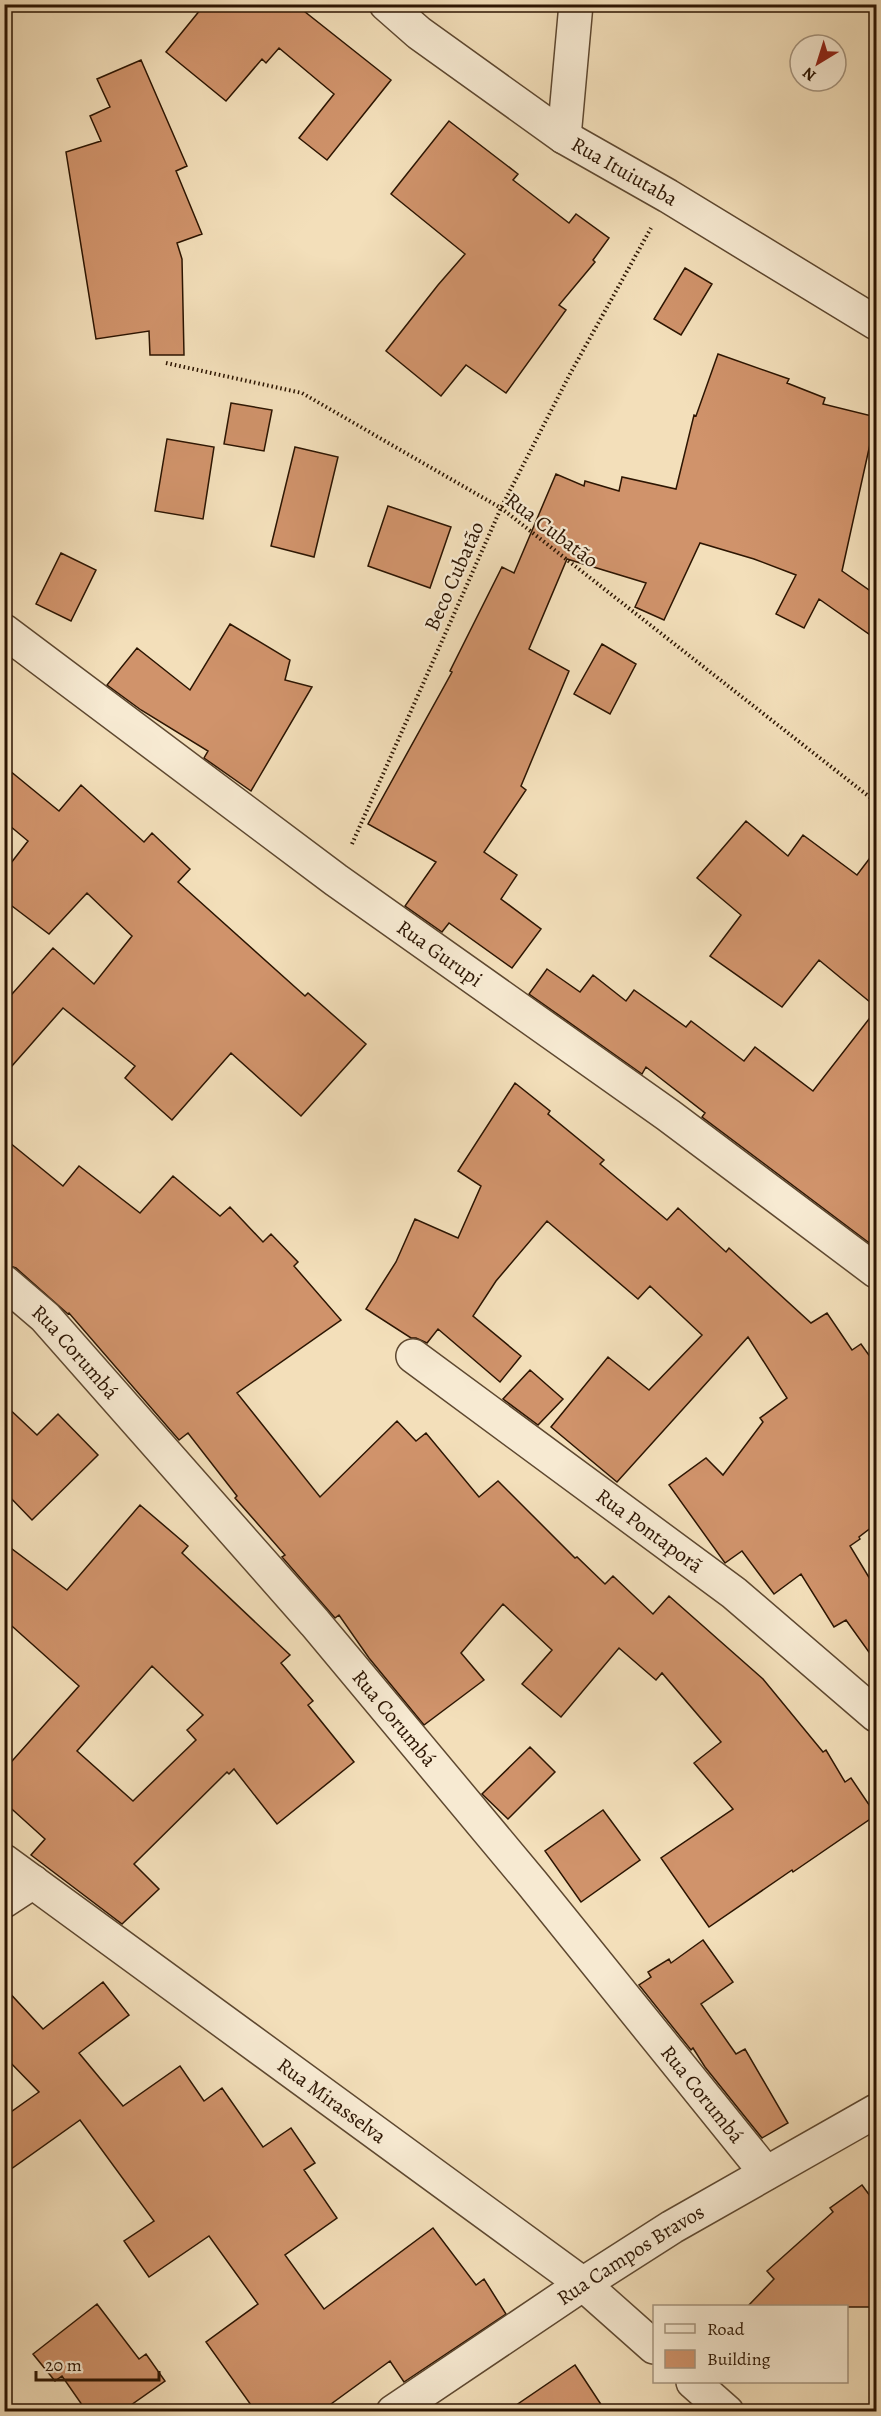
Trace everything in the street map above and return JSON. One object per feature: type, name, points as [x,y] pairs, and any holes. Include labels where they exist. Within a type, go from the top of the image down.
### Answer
[{"type":"street","name":"Rua Ituiutaba","points":[[386,4],[419,33],[564,137],[668,196],[876,323]]},
{"type":"street","points":[[564,137],[576,4]]},
{"type":"street","name":"Rua Gurupi","points":[[4,632],[336,880],[668,1115],[876,1270]]},
{"type":"street","name":"Rua Corumbá","points":[[4,1282],[45,1317],[315,1623],[532,1883],[766,2173]]},
{"type":"street","name":"Rua Pontaporã","points":[[413,1356],[734,1593],[876,1715]]},
{"type":"street","name":"Rua Mirasselva","points":[[4,1861],[583,2283],[653,2346]]},
{"type":"street","points":[[4,1901],[33,1882]]},
{"type":"street","name":"Rua Campos Bravos","points":[[393,2412],[583,2283],[672,2227],[876,2111]]},
{"type":"street","points":[[694,2383],[727,2412]]},
{"type":"path","name":"Beco Cubatão","points":[[336,880],[501,508],[570,374],[668,196]]},
{"type":"path","name":"Rua Cubatão","points":[[166,363],[302,393],[501,508],[876,802]]},
{"type":"building","points":[[205,4],[295,4],[391,80],[327,160],[299,138],[334,94],[279,48],[266,63],[262,59],[226,101],[166,52]]},
{"type":"building","points":[[141,60],[187,166],[176,171],[202,234],[177,243],[182,259],[184,355],[150,355],[149,331],[96,339],[66,152],[101,141],[90,116],[110,107],[97,79]]},
{"type":"building","points":[[449,121],[518,174],[513,180],[569,223],[576,214],[609,238],[593,260],[595,262],[559,305],[566,310],[506,393],[466,365],[441,396],[386,351],[465,254],[391,194]]},
{"type":"building","points":[[685,268],[712,284],[681,335],[654,319]]},
{"type":"building","points":[[718,354],[789,379],[787,383],[825,398],[823,404],[876,417],[842,571],[876,595],[876,639],[819,599],[804,628],[776,614],[796,575],[754,559],[700,543],[664,620],[635,607],[646,583],[567,559],[529,649],[569,671],[521,786],[526,790],[484,852],[517,875],[501,899],[541,929],[512,968],[449,923],[442,932],[405,906],[436,862],[368,824],[452,672],[450,671],[502,567],[514,573],[556,474],[584,486],[585,481],[619,491],[622,477],[676,489],[694,415],[696,416]]},
{"type":"building","points":[[231,403],[272,410],[264,451],[224,444]]},
{"type":"building","points":[[167,439],[214,447],[203,519],[155,511]]},
{"type":"building","points":[[295,447],[338,457],[314,557],[271,546]]},
{"type":"building","points":[[388,506],[451,527],[430,588],[368,566]]},
{"type":"building","points":[[61,553],[96,570],[71,621],[36,604]]},
{"type":"building","points":[[230,624],[290,660],[285,680],[312,687],[251,791],[204,758],[208,751],[141,710],[107,685],[137,648],[190,690]]},
{"type":"building","points":[[602,644],[636,664],[610,714],[574,694]]},
{"type":"building","points":[[4,766],[59,811],[81,785],[144,842],[152,833],[190,869],[178,882],[305,996],[308,993],[366,1044],[301,1116],[231,1053],[172,1120],[125,1078],[135,1066],[63,1008],[4,1075],[4,1003],[53,948],[94,984],[132,936],[87,893],[49,934],[4,900],[4,872],[28,841],[4,821]]},
{"type":"building","points":[[746,821],[788,856],[803,835],[857,875],[876,850],[876,1007],[819,960],[782,1007],[710,956],[741,915],[697,878]]},
{"type":"building","points":[[547,969],[580,992],[593,975],[626,1001],[634,990],[686,1027],[691,1021],[744,1061],[755,1047],[813,1091],[876,1010],[876,1248],[702,1117],[705,1113],[646,1067],[642,1074],[529,994]]},
{"type":"building","points":[[515,1083],[550,1111],[548,1114],[604,1160],[600,1164],[667,1220],[678,1208],[726,1252],[729,1248],[811,1323],[827,1313],[852,1350],[861,1344],[876,1365],[876,1524],[850,1546],[876,1589],[876,1662],[846,1620],[834,1627],[801,1574],[774,1594],[742,1551],[725,1563],[669,1485],[706,1458],[723,1475],[763,1422],[760,1418],[787,1398],[748,1337],[617,1482],[551,1427],[608,1357],[649,1390],[702,1335],[650,1286],[638,1299],[547,1221],[496,1281],[473,1316],[521,1356],[500,1382],[438,1329],[427,1343],[411,1338],[366,1309],[396,1262],[415,1219],[458,1238],[481,1186],[458,1171]]},
{"type":"building","points":[[4,1138],[63,1186],[79,1166],[140,1213],[173,1176],[220,1216],[230,1207],[263,1242],[271,1234],[298,1262],[294,1266],[341,1320],[237,1393],[320,1497],[397,1421],[416,1441],[426,1433],[479,1497],[498,1481],[575,1558],[577,1557],[605,1584],[613,1576],[653,1614],[669,1596],[763,1679],[823,1752],[826,1750],[845,1782],[851,1778],[876,1815],[709,1927],[661,1858],[733,1809],[694,1763],[721,1742],[662,1673],[656,1680],[619,1648],[561,1717],[522,1684],[552,1650],[503,1604],[461,1653],[484,1680],[424,1725],[369,1658],[339,1615],[335,1618],[282,1557],[285,1555],[235,1498],[237,1496],[188,1433],[179,1440],[69,1313],[16,1268],[4,1264]]},
{"type":"building","points":[[530,1370],[563,1399],[538,1425],[503,1399]]},
{"type":"building","points":[[4,1404],[37,1435],[58,1414],[98,1455],[32,1520],[4,1491]]},
{"type":"building","points":[[140,1505],[188,1546],[182,1553],[290,1655],[281,1663],[313,1701],[308,1705],[354,1762],[277,1824],[234,1769],[229,1774],[227,1772],[134,1864],[159,1889],[122,1924],[31,1855],[45,1839],[4,1802],[4,1770],[79,1686],[4,1619],[4,1543],[67,1590]],"holes":[[[152,1666],[203,1715],[187,1730],[196,1740],[133,1801],[77,1751]]]},
{"type":"building","points":[[530,1747],[555,1772],[508,1819],[482,1794]]},
{"type":"building","points":[[603,1810],[640,1860],[581,1902],[545,1851]]},
{"type":"building","points":[[703,1940],[733,1982],[701,2004],[736,2054],[745,2049],[788,2123],[762,2138],[705,2067],[693,2048],[691,2050],[639,1985],[651,1977],[648,1972],[669,1959],[671,1963]]},
{"type":"building","points":[[103,1982],[129,2015],[79,2053],[123,2106],[180,2066],[204,2101],[222,2088],[263,2147],[291,2128],[315,2163],[304,2170],[337,2218],[285,2255],[324,2309],[433,2228],[476,2285],[484,2279],[506,2314],[404,2382],[390,2361],[320,2412],[256,2412],[206,2342],[258,2304],[209,2236],[149,2277],[124,2241],[154,2221],[80,2120],[4,2174],[4,2117],[39,2092],[4,2056],[4,1987],[43,2029]]},
{"type":"building","points":[[862,2185],[876,2204],[876,2307],[749,2305],[774,2279],[767,2271],[833,2212],[830,2208]]},
{"type":"building","points":[[97,2304],[139,2359],[146,2354],[165,2381],[121,2412],[87,2412],[62,2376],[55,2381],[33,2354]]},
{"type":"building","points":[[575,2365],[606,2412],[506,2412]]}]
